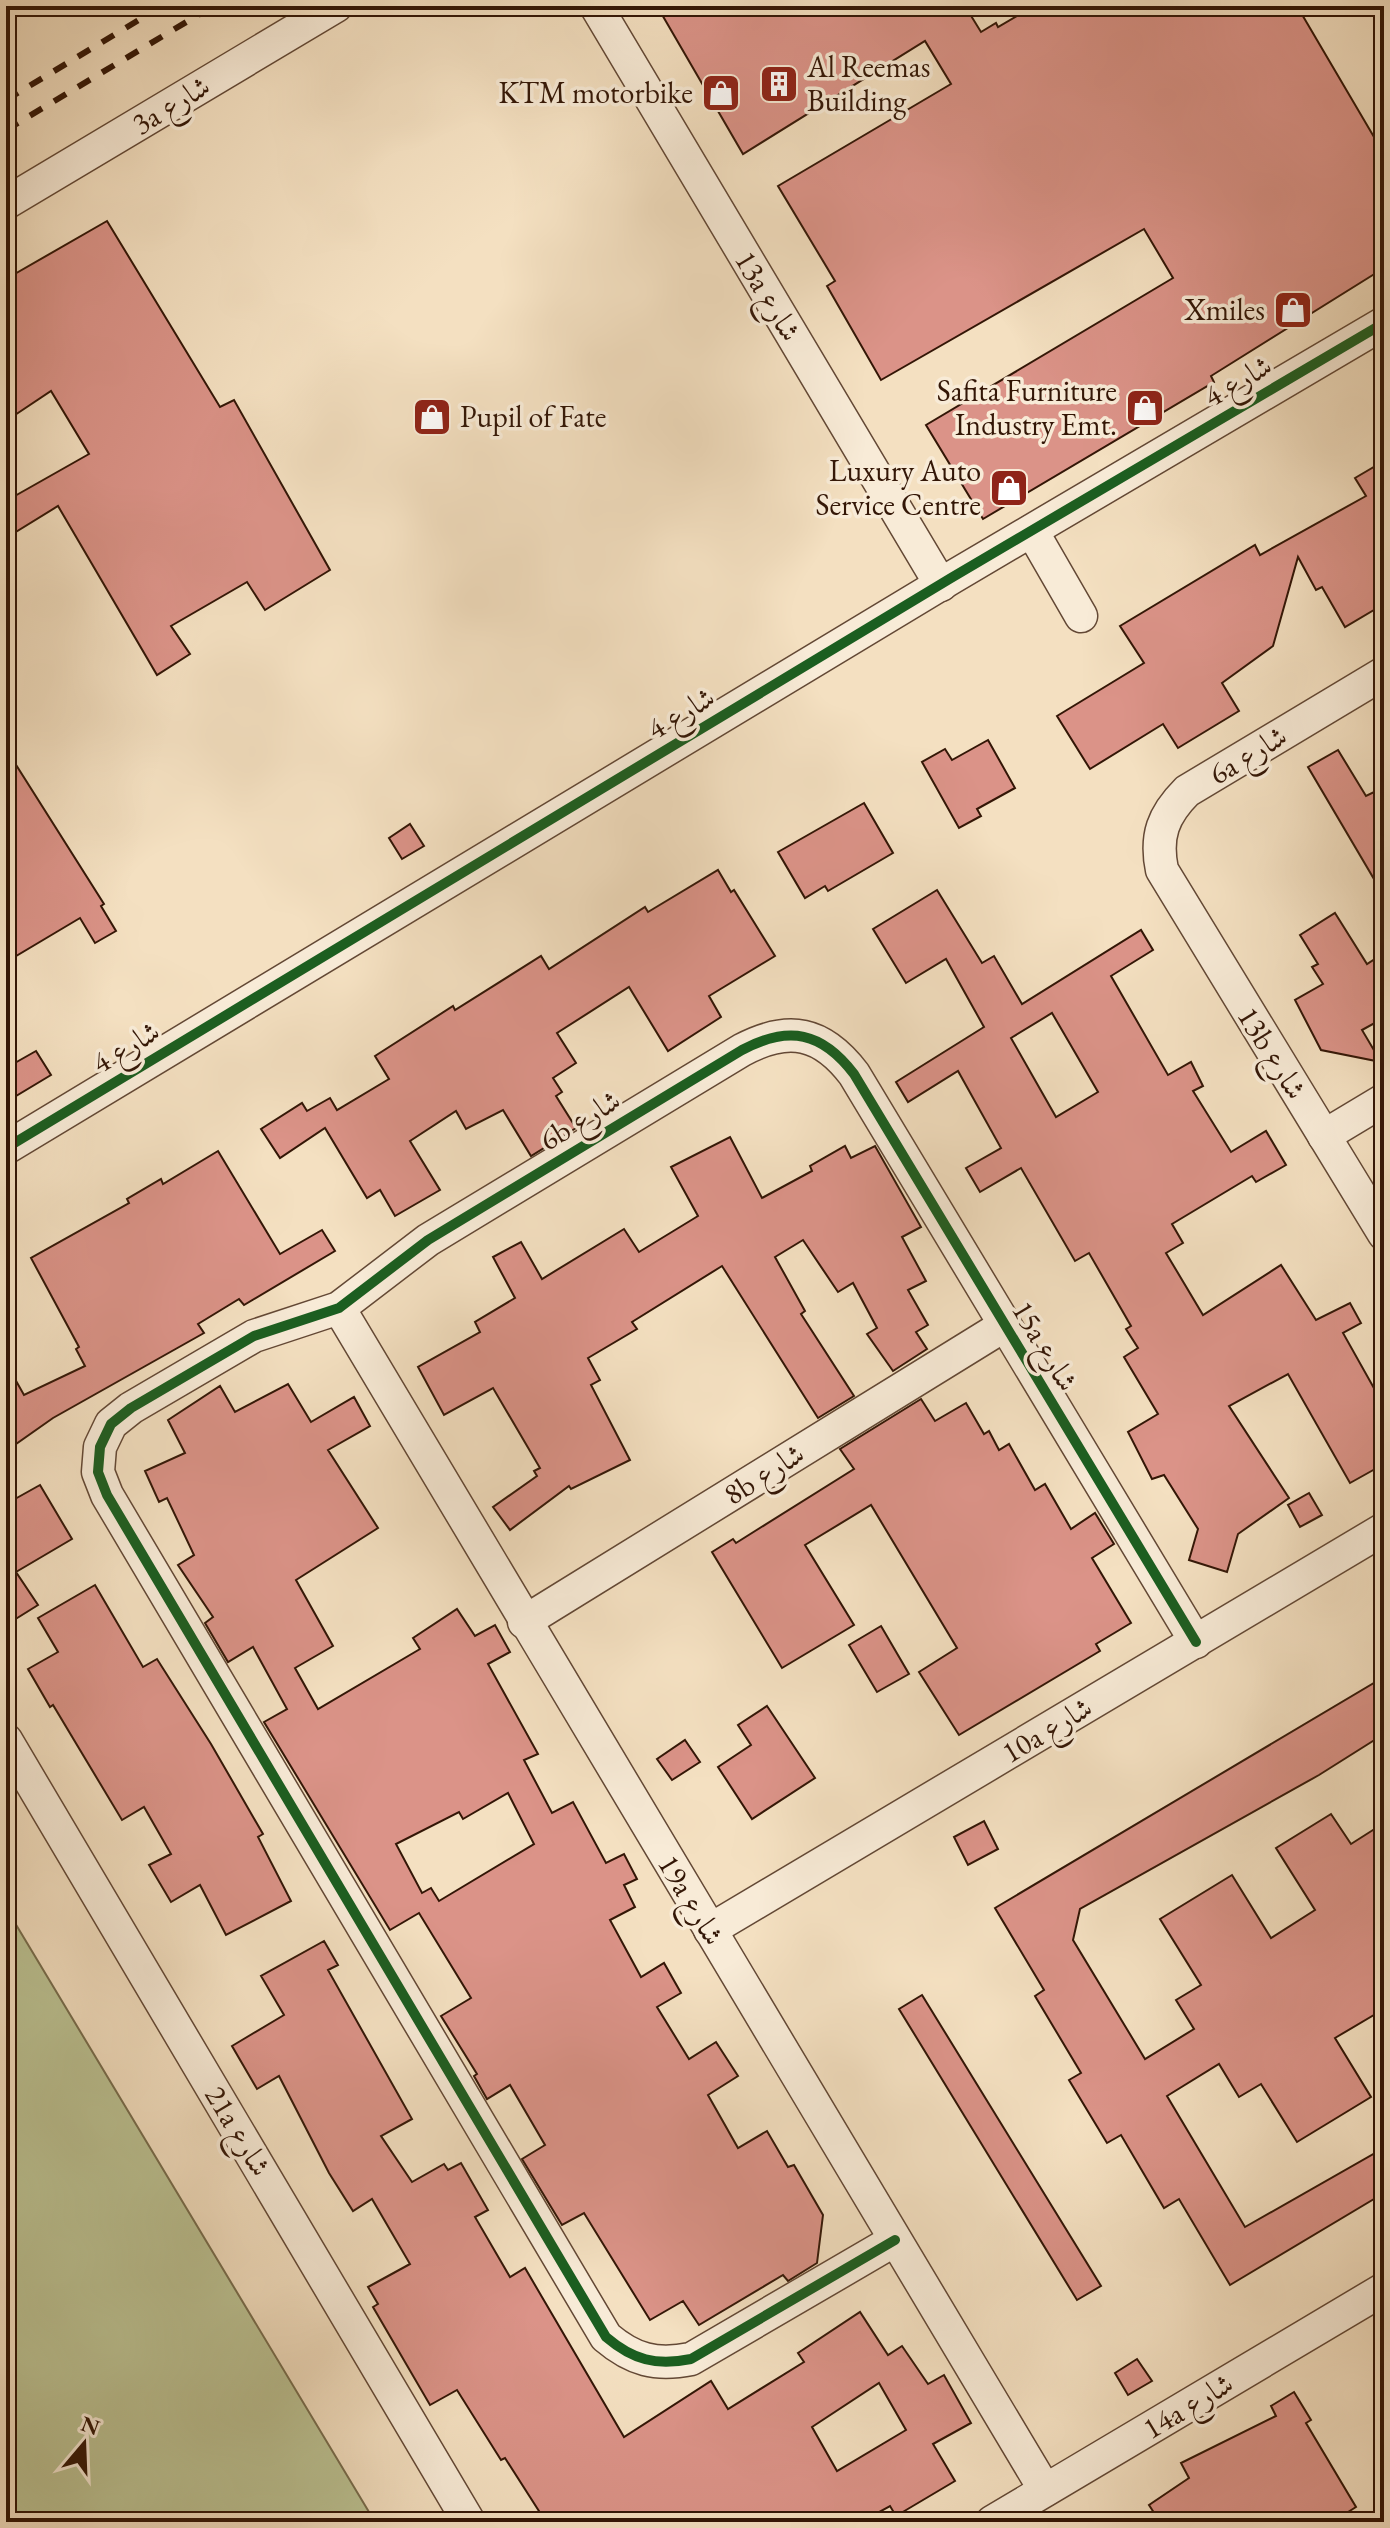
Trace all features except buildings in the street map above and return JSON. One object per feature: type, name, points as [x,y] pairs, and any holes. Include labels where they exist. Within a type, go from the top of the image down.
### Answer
[{"type":"street","name":"3a شارع","points":[[6,203],[336,6]]},
{"type":"street","name":"13a شارع","points":[[596,6],[941,585]]},
{"type":"street","name":"شارع 4","points":[[6,1148],[941,585],[1384,323]]},
{"type":"street","points":[[1032,531],[1081,616]]},
{"type":"street","name":"6a شارع","points":[[1162,870],[1157,848],[1161,827],[1171,807],[1187,791],[1384,673]]},
{"type":"street","name":"13b شارع","points":[[1162,870],[1384,1234]]},
{"type":"street","name":"6b شارع","points":[[854,1074],[838,1054],[816,1040],[791,1034],[765,1038],[428,1240],[339,1308],[254,1336],[131,1408],[111,1424],[100,1447],[98,1472],[115,1509],[606,2337],[624,2352],[645,2361],[668,2364],[691,2359],[895,2240]]},
{"type":"street","name":"15a شارع","points":[[854,1074],[1196,1642]]},
{"type":"street","points":[[1324,1136],[1384,1100]]},
{"type":"street","name":"19a شارع","points":[[339,1308],[1045,2490]]},
{"type":"street","name":"8b شارع","points":[[524,1622],[1005,1325]]},
{"type":"street","name":"10a شارع","points":[[710,1930],[1384,1529]]},
{"type":"street","name":"21a شارع","points":[[6,1740],[469,2522]]},
{"type":"street","name":"14a شارع","points":[[992,2522],[1384,2289]]},
{"type":"green space","points":[[6,1908],[375,2522],[6,2522]]},
{"type":"railway","points":[[6,100],[162,6]]},
{"type":"railway","points":[[6,130],[213,6]]},
{"type":"cycle path","points":[[6,1148],[951,578],[1384,323]]},
{"type":"cycle path","points":[[895,2240],[691,2359],[667,2362],[646,2359],[626,2351],[606,2337],[107,1495],[98,1472],[100,1447],[111,1424],[131,1408],[254,1336],[339,1308],[428,1240],[742,1050],[775,1037],[804,1037],[830,1049],[854,1074],[1196,1642]]},
{"type":"place","name":"Al Reemas Building","points":[[779,84]]},
{"type":"place","name":"KTM motorbike","points":[[721,93]]},
{"type":"place","name":"Xmiles","points":[[1293,310]]},
{"type":"place","name":"Safita Furniture Industry Emt.","points":[[1145,408]]},
{"type":"place","name":"Pupil of Fate","points":[[432,417]]},
{"type":"place","name":"Luxury Auto Service Centre","points":[[1009,488]]}]
